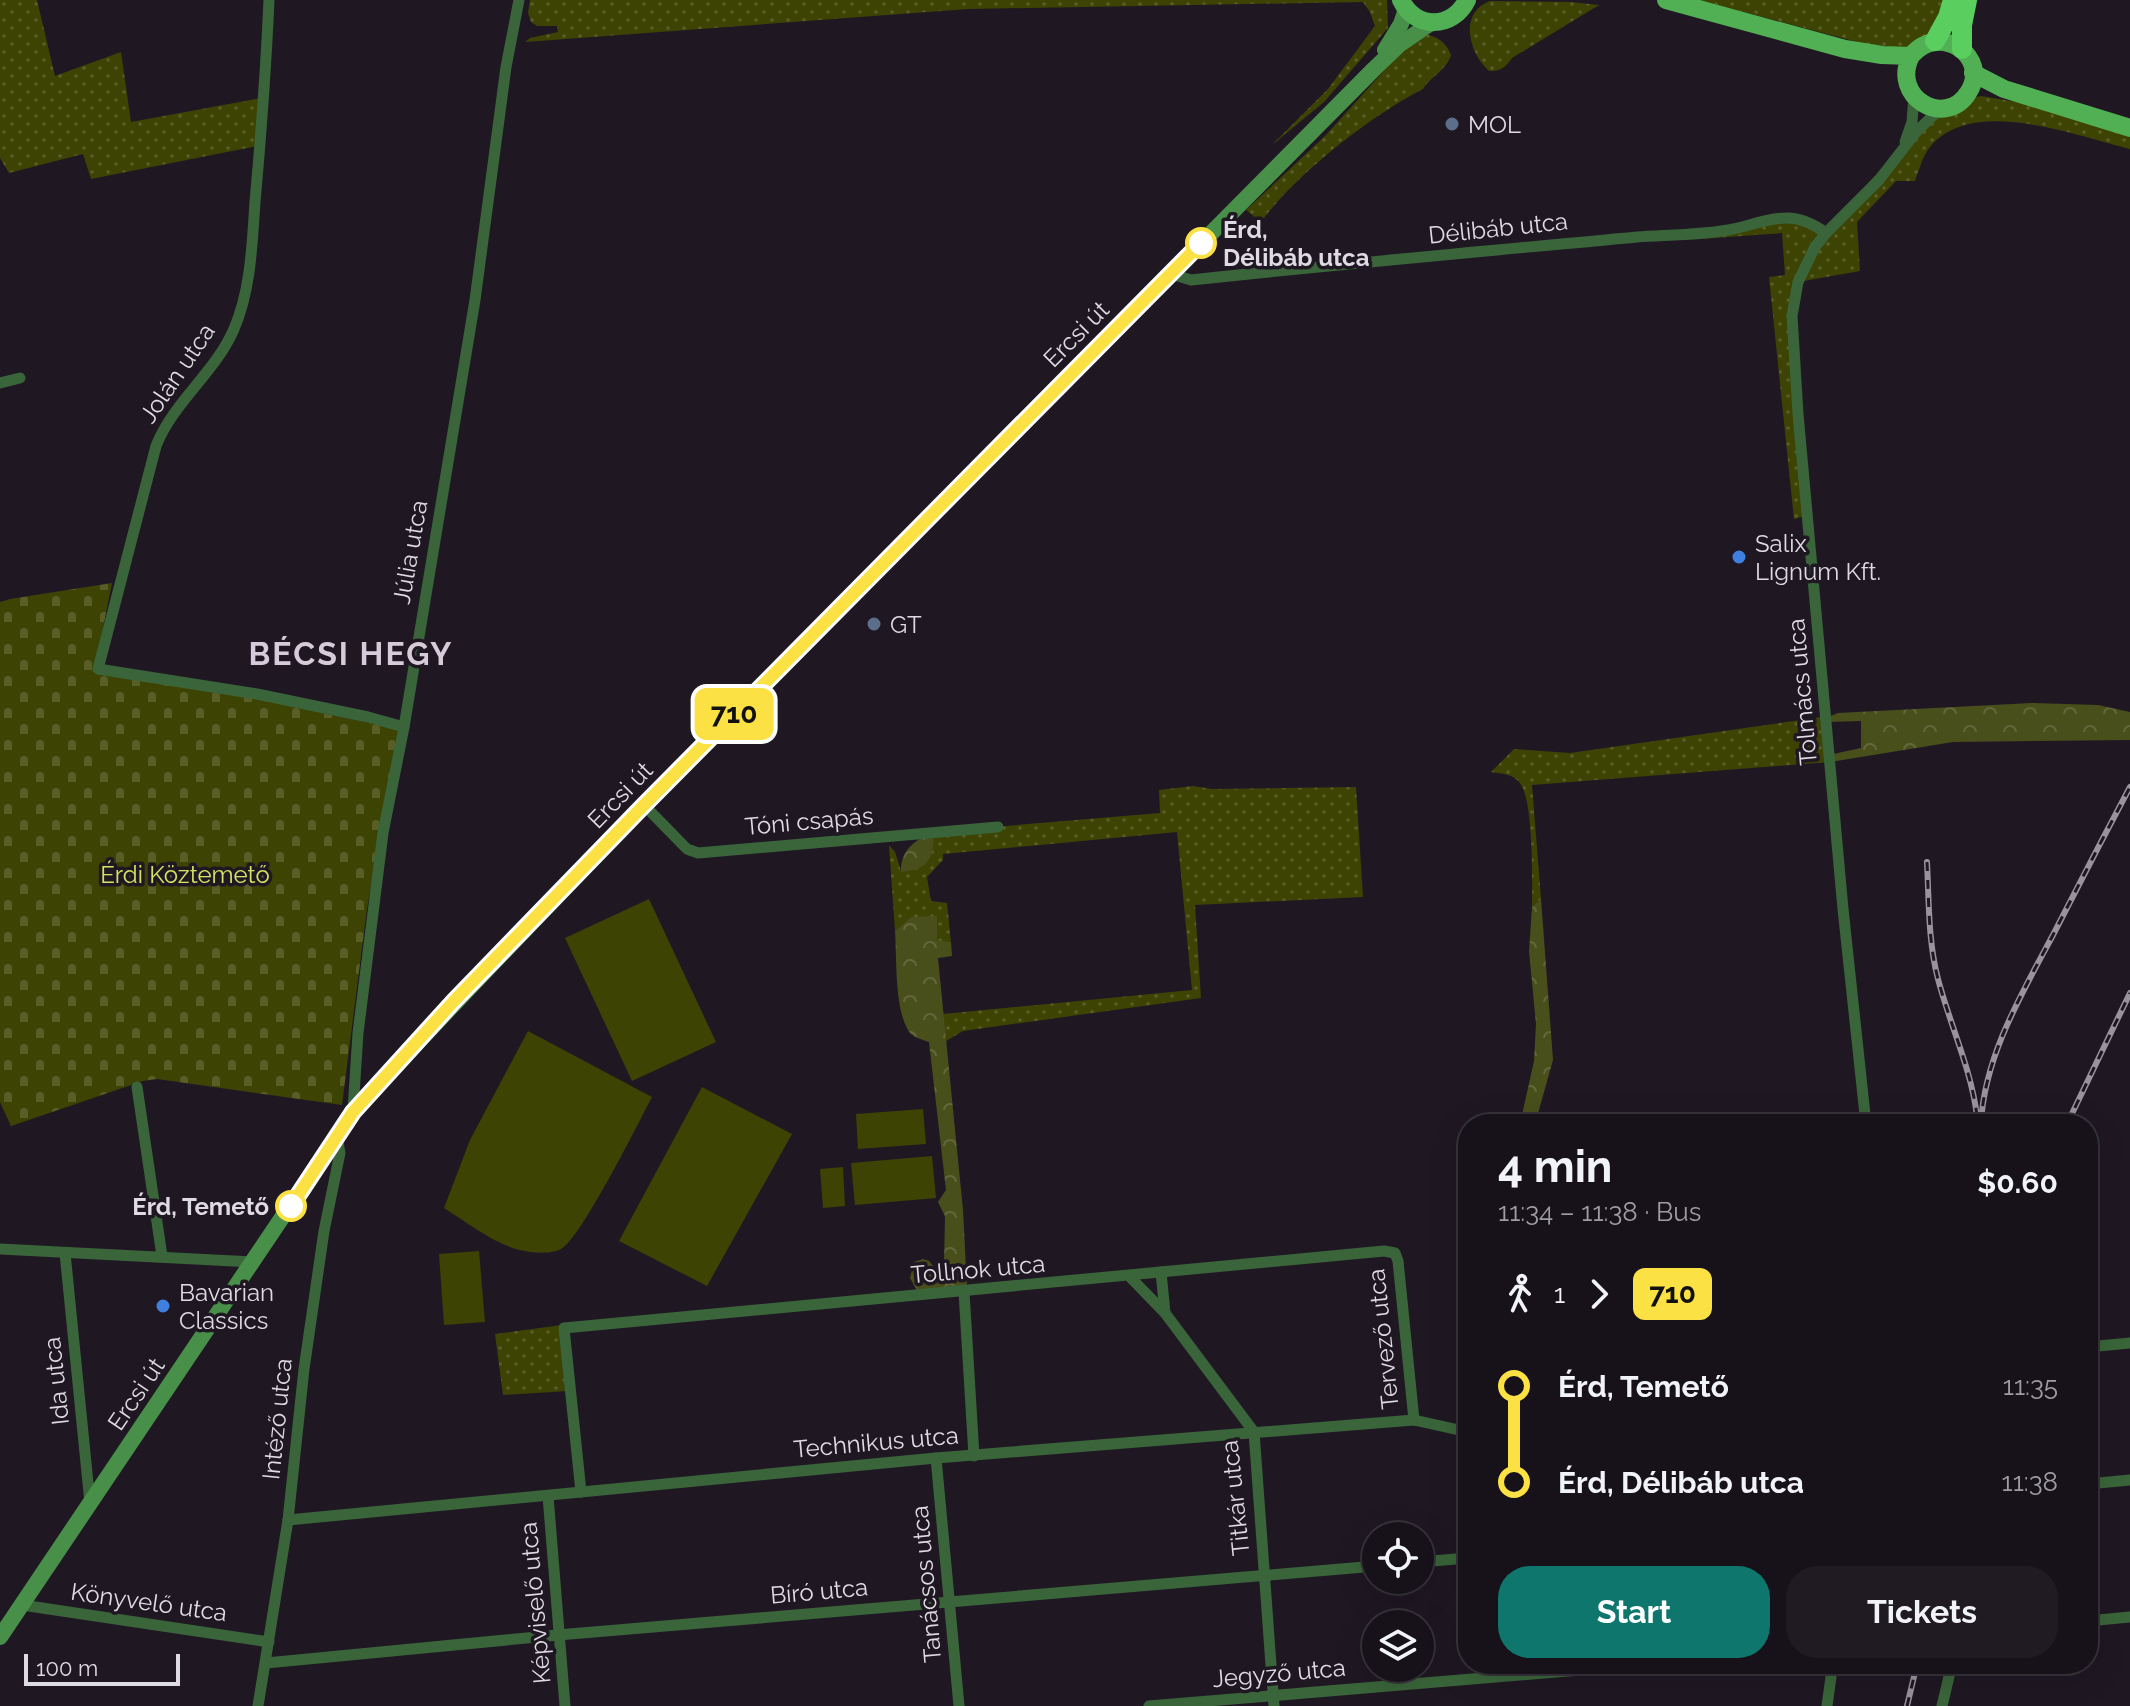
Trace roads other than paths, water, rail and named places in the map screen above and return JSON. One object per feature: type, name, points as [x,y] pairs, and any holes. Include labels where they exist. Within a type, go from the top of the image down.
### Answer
[{"type":"highway","points":[[1935,41],[1953,0]]},
{"type":"highway","points":[[1962,49],[1962,25],[1967,0]]},
{"type":"main road","points":[[1666,0],[1845,49],[1911,56]]},
{"type":"main road","points":[[1404,5],[1415,17],[1431,23],[1451,18],[1469,2]]},
{"type":"main road","name":"Ercsi út","points":[[1374,69],[1401,24],[1404,5]]},
{"type":"main road","name":"Ercsi út","points":[[0,1637],[353,1112],[454,1001],[644,805],[1374,69],[1399,45],[1431,23]]},
{"type":"main road","points":[[1910,90],[1907,67],[1911,56],[1923,45],[1935,41],[1949,42],[1962,49],[1971,63],[1972,85],[1962,100]]},
{"type":"main road","points":[[1845,49],[1889,69],[1923,104],[1940,109],[1981,96],[2067,110]]},
{"type":"main road","points":[[1973,73],[2004,89],[2130,128]]},
{"type":"street","name":"Jolán utca","points":[[269,0],[263,106],[245,295],[222,351],[171,416],[156,446],[98,669],[257,694],[404,727]]},
{"type":"street","name":"Júlia utca","points":[[353,1112],[358,1033],[383,833],[404,727],[475,300],[506,67],[519,0]]},
{"type":"street","name":"Tolmács utca","points":[[1902,150],[1912,122],[1910,90]]},
{"type":"street","name":"Tolmács utca","points":[[1865,1114],[1843,909],[1792,334],[1798,282],[1805,263],[1826,233],[1879,180],[1940,109]]},
{"type":"street","name":"Délibáb utca","points":[[1173,272],[1191,280],[1329,267],[1356,261],[1430,258],[1548,244],[1725,231],[1762,220],[1787,218],[1804,221],[1826,233]]},
{"type":"street","points":[[0,383],[20,378]]},
{"type":"street","name":"Tóni csapás","points":[[644,805],[687,849],[698,853],[998,827]]},
{"type":"street","points":[[137,1087],[162,1256]]},
{"type":"street","name":"Intéző utca","points":[[258,1706],[288,1520],[304,1369],[324,1231],[339,1161],[337,1137]]},
{"type":"street","points":[[0,1249],[253,1262]]},
{"type":"street","name":"Tollnok utca","points":[[581,1492],[564,1328],[1384,1251],[1395,1253]]},
{"type":"street","name":"Ida utca","points":[[65,1253],[90,1506]]},
{"type":"street","name":"Tervező utca","points":[[1395,1253],[1414,1420]]},
{"type":"street","points":[[1161,1272],[1165,1313]]},
{"type":"street","name":"Titkár utca","points":[[1130,1277],[1165,1313],[1254,1432],[1273,1701]]},
{"type":"street","points":[[964,1292],[974,1456]]},
{"type":"street","points":[[2098,1346],[2130,1343]]},
{"type":"street","name":"Technikus utca","points":[[288,1520],[936,1458],[1254,1432],[1414,1420],[1458,1430]]},
{"type":"street","name":"Tanácsos utca","points":[[936,1458],[959,1706]]},
{"type":"street","points":[[2098,1483],[2130,1480]]},
{"type":"street","name":"Képviselő utca","points":[[548,1496],[565,1706]]},
{"type":"street","points":[[1434,1561],[1458,1559]]},
{"type":"street","name":"Bíró utca","points":[[266,1663],[558,1635],[1362,1567]]},
{"type":"street","name":"Könyvelő utca","points":[[22,1605],[269,1642]]},
{"type":"street","points":[[2098,1620],[2130,1617]]},
{"type":"street","name":"Jegyző utca","points":[[1149,1706],[1273,1701],[1549,1674]]},
{"type":"street","points":[[1827,1706],[1831,1674]]},
{"type":"street","points":[[1942,1706],[1950,1674]]},
{"type":"railway","points":[[1982,1114],[1989,1074],[2006,1026],[2130,787]]},
{"type":"railway","points":[[1927,862],[1932,950],[1977,1114]]},
{"type":"railway","points":[[2072,1114],[2130,993]]},
{"type":"railway","points":[[1907,1706],[1915,1674]]},
{"type":"place","name":"MOL","points":[[1452,124]]},
{"type":"place","name":"Érd, Délibáb utca","points":[[1201,243]]},
{"type":"place","name":"Salix Lignum Kft.","points":[[1739,557]]},
{"type":"place","name":"GT","points":[[874,624]]},
{"type":"place","name":"Érd, Temető","points":[[291,1206]]},
{"type":"place","name":"Bavarian Classics","points":[[163,1306]]},
{"type":"district","name":"BÉCSI HEGY","points":[[351,653]]},
{"type":"park label","name":"Érdi Köztemető","points":[[185,874]]}]
